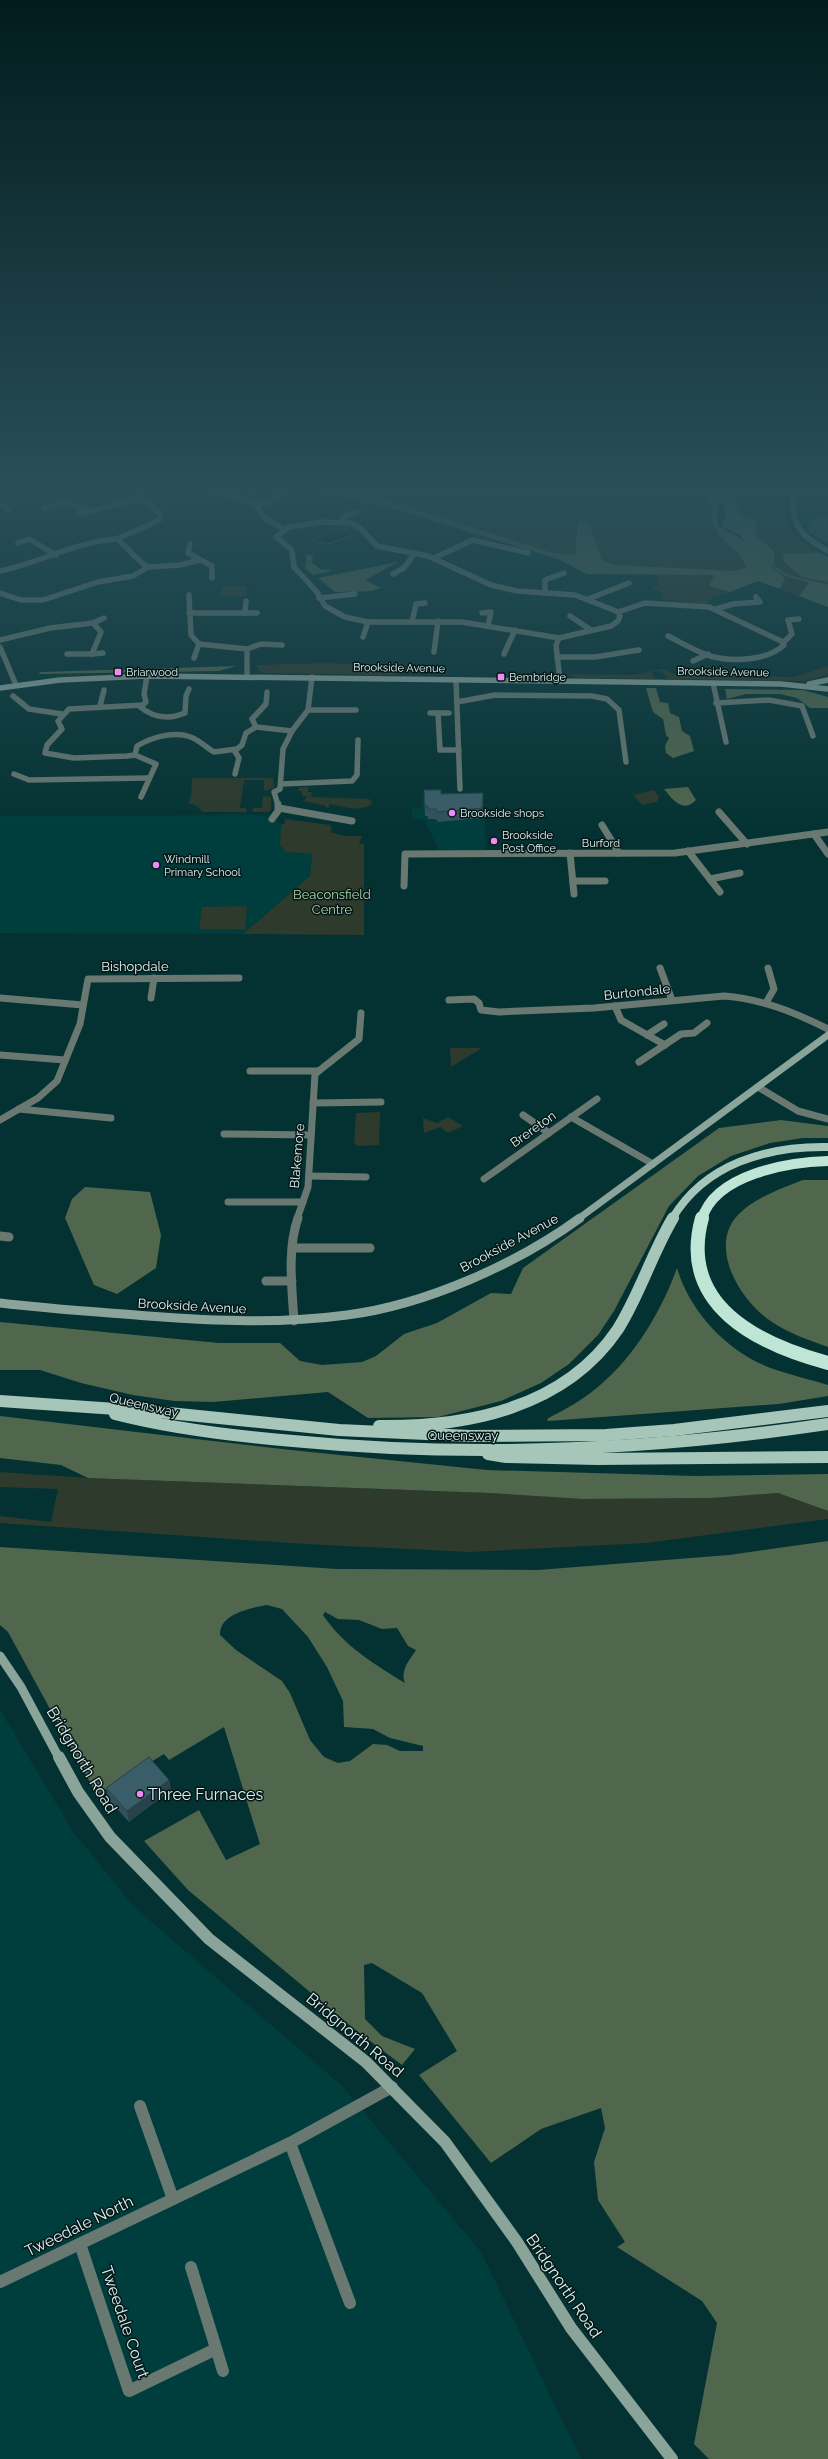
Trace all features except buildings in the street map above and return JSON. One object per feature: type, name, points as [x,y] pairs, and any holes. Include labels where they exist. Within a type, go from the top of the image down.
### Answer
[{"type":"highway","points":[[828,1161],[792,1162],[778,1165],[757,1170],[732,1183],[713,1201],[700,1222],[695,1251],[703,1283],[716,1304],[741,1325],[768,1343],[799,1356],[828,1362]]},
{"type":"main road","points":[[307,1428],[346,1425],[443,1425],[486,1417],[529,1402],[572,1376],[614,1334],[667,1229],[681,1207],[696,1189],[715,1174],[759,1154],[801,1148],[828,1147]]},
{"type":"main road","name":"Queensway","points":[[0,1401],[159,1412],[307,1428],[470,1436],[606,1435],[752,1422],[828,1411]]},
{"type":"main road","name":"Queensway","points":[[99,1409],[156,1425],[236,1436],[332,1446],[465,1450],[633,1445],[777,1432],[828,1424]]},
{"type":"main road","points":[[465,1450],[506,1457],[828,1457]]},
{"type":"street","points":[[189,602],[191,635],[199,644],[247,649],[270,642],[282,645]]},
{"type":"street","points":[[245,613],[246,602]]},
{"type":"street","points":[[322,602],[336,614],[368,622],[438,621],[488,626],[559,638]]},
{"type":"street","points":[[594,602],[618,612],[645,603],[689,604],[716,609],[783,643]]},
{"type":"street","points":[[716,609],[733,604],[760,602]]},
{"type":"street","points":[[412,622],[414,603],[425,603]]},
{"type":"street","points":[[482,613],[490,611],[488,626]]},
{"type":"street","points":[[560,681],[556,645],[559,638],[566,634],[611,626],[618,621],[620,616],[618,612]]},
{"type":"street","points":[[189,613],[257,613]]},
{"type":"street","points":[[570,616],[591,630]]},
{"type":"street","points":[[0,640],[50,628],[93,623],[104,618]]},
{"type":"street","points":[[668,636],[716,657],[752,657],[773,653],[782,648],[783,643],[792,634],[788,620],[798,619]]},
{"type":"street","points":[[434,652],[438,621]]},
{"type":"street","points":[[363,637],[368,622]]},
{"type":"street","points":[[92,654],[101,632],[93,623]]},
{"type":"street","points":[[504,654],[515,630]]},
{"type":"street","points":[[357,637],[370,638]]},
{"type":"street","points":[[194,658],[199,644]]},
{"type":"street","points":[[0,647],[16,685]]},
{"type":"street","points":[[247,649],[247,677]]},
{"type":"street","points":[[557,657],[595,657],[639,650]]},
{"type":"street","points":[[67,654],[103,653]]},
{"type":"street","points":[[693,661],[708,654]]},
{"type":"street","points":[[141,797],[148,778],[156,768],[156,764],[135,755],[68,759],[51,757],[45,753],[47,745],[62,729],[58,721],[62,714],[68,709],[100,706],[139,706],[146,702],[144,694],[147,676]]},
{"type":"street","name":"Brookside Avenue","points":[[0,688],[66,679],[147,676],[312,677],[798,685],[828,689]]},
{"type":"street","points":[[272,819],[278,813],[274,792],[280,789],[283,749],[292,731],[308,710],[312,677]]},
{"type":"street","points":[[456,680],[460,789]]},
{"type":"street","name":"Brookside Avenue","points":[[798,685],[828,680]]},
{"type":"street","points":[[713,684],[716,703],[726,742]]},
{"type":"street","points":[[139,706],[147,714],[154,717],[177,717],[185,713],[186,696],[189,689]]},
{"type":"street","points":[[100,706],[104,690]]},
{"type":"street","points":[[256,727],[252,719],[266,704],[267,692]]},
{"type":"street","points":[[457,702],[495,695],[592,696],[607,699],[619,710],[626,762]]},
{"type":"street","points":[[13,696],[29,711],[37,713],[62,714]]},
{"type":"street","points":[[716,703],[752,699],[781,699],[802,706],[813,736]]},
{"type":"street","points":[[308,710],[356,710]]},
{"type":"street","points":[[430,713],[449,714]]},
{"type":"street","points":[[438,714],[440,750],[459,750]]},
{"type":"street","points":[[135,755],[137,746],[144,740],[174,736],[193,738],[214,752],[234,750],[242,744],[243,736],[248,730],[256,727],[292,731]]},
{"type":"street","points":[[281,784],[352,781],[357,775],[358,740]]},
{"type":"street","points":[[234,750],[239,758],[234,774]]},
{"type":"street","points":[[14,774],[29,780],[148,778]]},
{"type":"street","points":[[278,808],[294,809],[352,821]]},
{"type":"street","points":[[719,812],[747,844]]},
{"type":"street","points":[[602,825],[619,853]]},
{"type":"street","name":"Burford","points":[[404,886],[405,854],[570,854],[688,851],[828,832]]},
{"type":"street","points":[[814,834],[828,854]]},
{"type":"street","points":[[688,851],[720,892]]},
{"type":"street","points":[[570,854],[574,894]]},
{"type":"street","points":[[710,879],[740,873]]},
{"type":"street","points":[[573,881],[605,881]]},
{"type":"street","points":[[660,968],[672,1000]]},
{"type":"street","points":[[767,1001],[774,995],[768,968]]},
{"type":"street","points":[[151,998],[154,978]]},
{"type":"street","name":"Bishopdale","points":[[0,1120],[38,1098],[57,1081],[80,1024],[88,979],[239,978]]},
{"type":"street","name":"Burtondale","points":[[449,1000],[477,1000],[481,1010],[485,1012],[615,1006],[724,996],[745,997],[767,1001],[828,1028]]},
{"type":"street","points":[[0,998],[83,1005]]},
{"type":"street","points":[[615,1006],[621,1020],[665,1045]]},
{"type":"street","points":[[250,1071],[318,1071],[360,1039],[361,1013]]},
{"type":"street","points":[[639,1062],[681,1034],[694,1033],[707,1023]]},
{"type":"street","points":[[647,1035],[664,1024]]},
{"type":"street","name":"Brookside Avenue","points":[[0,1303],[53,1309],[235,1322],[294,1321],[349,1315],[390,1305],[479,1276],[554,1236],[828,1035]]},
{"type":"street","points":[[0,1055],[65,1060]]},
{"type":"street","name":"Blakemore","points":[[294,1321],[292,1281],[294,1229],[303,1202],[309,1176],[315,1074],[318,1071]]},
{"type":"street","points":[[758,1087],[798,1111],[828,1119]]},
{"type":"street","name":"Brereton","points":[[484,1179],[597,1099]]},
{"type":"street","points":[[313,1103],[381,1102]]},
{"type":"street","points":[[19,1109],[111,1118]]},
{"type":"street","points":[[523,1115],[549,1133]]},
{"type":"street","points":[[572,1117],[653,1164]]},
{"type":"street","points":[[224,1134],[311,1135]]},
{"type":"street","points":[[309,1176],[366,1177]]},
{"type":"street","points":[[228,1202],[303,1202]]},
{"type":"street","points":[[0,1236],[9,1237]]},
{"type":"street","points":[[294,1248],[370,1248]]},
{"type":"street","points":[[266,1281],[292,1281]]},
{"type":"street","name":"Bridgnorth Road","points":[[0,1656],[21,1687],[78,1792],[110,1837],[209,1939],[315,2021],[392,2087],[445,2142],[517,2242],[571,2328],[672,2459]]},
{"type":"street","name":"Tweedale North","points":[[0,2282],[290,2143],[392,2087]]},
{"type":"street","points":[[140,2106],[173,2199]]},
{"type":"street","points":[[290,2143],[350,2303]]},
{"type":"street","name":"Tweedale Court","points":[[80,2244],[129,2391],[216,2349]]},
{"type":"street","points":[[191,2267],[223,2371]]},
{"type":"shaded area","points":[[422,797],[484,797],[486,850],[438,850],[425,820],[412,818],[412,809],[422,808]]},
{"type":"shaded area","name":"Windmill Primary School","points":[[261,815],[277,821],[281,825],[280,845],[286,852],[312,854],[310,876],[243,934],[0,933],[0,816]]},
{"type":"shaded area","points":[[0,1710],[72,1830],[133,1906],[342,2086],[481,2252],[581,2459],[0,2459]]},
{"type":"green space","points":[[683,602],[708,602],[708,605]]},
{"type":"green space","points":[[814,602],[828,602],[828,607]]},
{"type":"green space","points":[[814,602],[828,602],[828,607]]},
{"type":"green space","points":[[329,663],[396,667],[396,675],[262,673],[256,665]]},
{"type":"green space","points":[[236,666],[219,671],[38,674],[41,672]]},
{"type":"green space","points":[[828,666],[828,675],[804,681],[667,679],[662,671],[652,672],[654,679],[576,678],[567,674],[633,675],[663,669],[676,675],[794,677]]},
{"type":"green space","points":[[646,688],[656,688],[660,702],[668,703],[670,713],[679,717],[682,731],[690,736],[694,751],[673,758],[666,753],[665,746],[669,738],[666,735],[663,719],[653,712]]},
{"type":"green space","points":[[725,689],[803,690],[828,697],[828,708],[810,708],[797,698],[780,694],[746,694],[727,699]]},
{"type":"green space","points":[[192,778],[273,778],[274,788],[264,791],[264,780],[244,780],[240,808],[246,808],[247,812],[203,812],[195,805],[188,804],[191,796]]},
{"type":"green space","points":[[299,787],[308,787],[308,792],[312,792],[311,797],[369,799],[372,802],[371,805],[355,809],[330,804],[328,808],[325,807],[326,806],[304,801],[307,796],[302,796],[302,791],[298,791]]},
{"type":"green space","points":[[688,787],[696,800],[687,806],[678,804],[664,789]]},
{"type":"green space","points":[[654,790],[659,797],[657,802],[642,805],[633,795]]},
{"type":"green space","points":[[263,796],[271,797],[271,809],[269,812],[252,812],[253,808],[262,808]]},
{"type":"green space","name":"Beaconsfield Centre","points":[[285,819],[330,825],[332,829],[330,832],[344,836],[362,836],[359,843],[364,844],[364,935],[243,934],[310,876],[312,854],[286,852],[280,845],[281,825],[285,823]]},
{"type":"green space","points":[[247,906],[245,929],[199,929],[202,907]]},
{"type":"green space","points":[[450,1048],[482,1048],[451,1067]]},
{"type":"green space","points":[[380,1112],[379,1145],[357,1146],[354,1142],[356,1113]]},
{"type":"green space","points":[[448,1117],[463,1126],[448,1133],[440,1127],[424,1133],[423,1118],[437,1123]]},
{"type":"green space","points":[[781,1120],[828,1126],[828,1138],[803,1138],[770,1143],[731,1156],[698,1176],[669,1206],[614,1311],[598,1335],[569,1364],[541,1383],[501,1401],[438,1417],[368,1418],[328,1392],[213,1402],[174,1401],[133,1395],[81,1383],[40,1370],[0,1370],[0,1322],[219,1343],[280,1343],[300,1361],[322,1365],[362,1362],[376,1356],[404,1334],[437,1323],[491,1293],[511,1294],[523,1268],[719,1128]]},
{"type":"green space","points":[[803,1180],[828,1180],[828,1347],[786,1330],[761,1314],[742,1291],[734,1278],[728,1263],[726,1249],[727,1234],[733,1221],[739,1214],[747,1207],[765,1196]]},
{"type":"green space","points":[[85,1187],[150,1192],[161,1235],[156,1268],[117,1294],[94,1285],[65,1218],[72,1199]]},
{"type":"green space","points":[[677,1268],[689,1296],[697,1309],[716,1333],[740,1352],[753,1360],[780,1371],[828,1385],[828,1396],[779,1404],[548,1421],[547,1419],[589,1394],[618,1368],[642,1337],[652,1321],[662,1303]]},
{"type":"green space","points":[[0,1416],[291,1450],[487,1470],[695,1476],[828,1474],[828,1511],[778,1493],[712,1498],[582,1499],[489,1493],[88,1478],[61,1465],[0,1458]]},
{"type":"green space","points":[[0,1472],[88,1478],[489,1493],[582,1499],[712,1498],[778,1493],[828,1511],[828,1519],[646,1543],[469,1552],[305,1544],[0,1523],[0,1516],[51,1522],[58,1489],[0,1487]]},
{"type":"green space","points":[[828,1541],[828,2459],[709,2459],[694,2444],[717,2323],[702,2301],[617,2247],[625,2242],[598,2200],[594,2162],[605,2128],[601,2108],[541,2129],[491,2163],[419,2075],[457,2051],[422,1993],[372,1963],[364,1965],[365,2019],[382,2036],[415,2049],[402,2065],[353,2028],[188,1890],[144,1841],[199,1810],[226,1860],[260,1844],[224,1727],[169,1760],[164,1754],[97,1795],[8,1632],[0,1625],[0,1547],[337,1569],[538,1570],[729,1555]],"holes":[[[267,1605],[282,1609],[308,1637],[327,1667],[343,1701],[344,1727],[373,1729],[390,1738],[423,1746],[423,1751],[400,1751],[387,1745],[373,1744],[350,1761],[338,1763],[324,1757],[310,1740],[290,1693],[282,1681],[236,1650],[220,1635],[221,1628],[230,1617],[244,1610]],[[325,1612],[338,1619],[359,1620],[382,1629],[397,1628],[408,1646],[416,1650],[404,1670],[405,1683],[360,1654],[331,1626],[323,1615]]]},
{"type":"place","name":"Briarwood","points":[[118,672]]},
{"type":"place","name":"Bembridge","points":[[501,677]]},
{"type":"place","name":"Brookside shops","points":[[452,813]]},
{"type":"place","name":"Brookside Post Office","points":[[494,841]]},
{"type":"place","name":"Windmill Primary School","points":[[156,865]]},
{"type":"place","name":"Three Furnaces","points":[[140,1794]]}]
